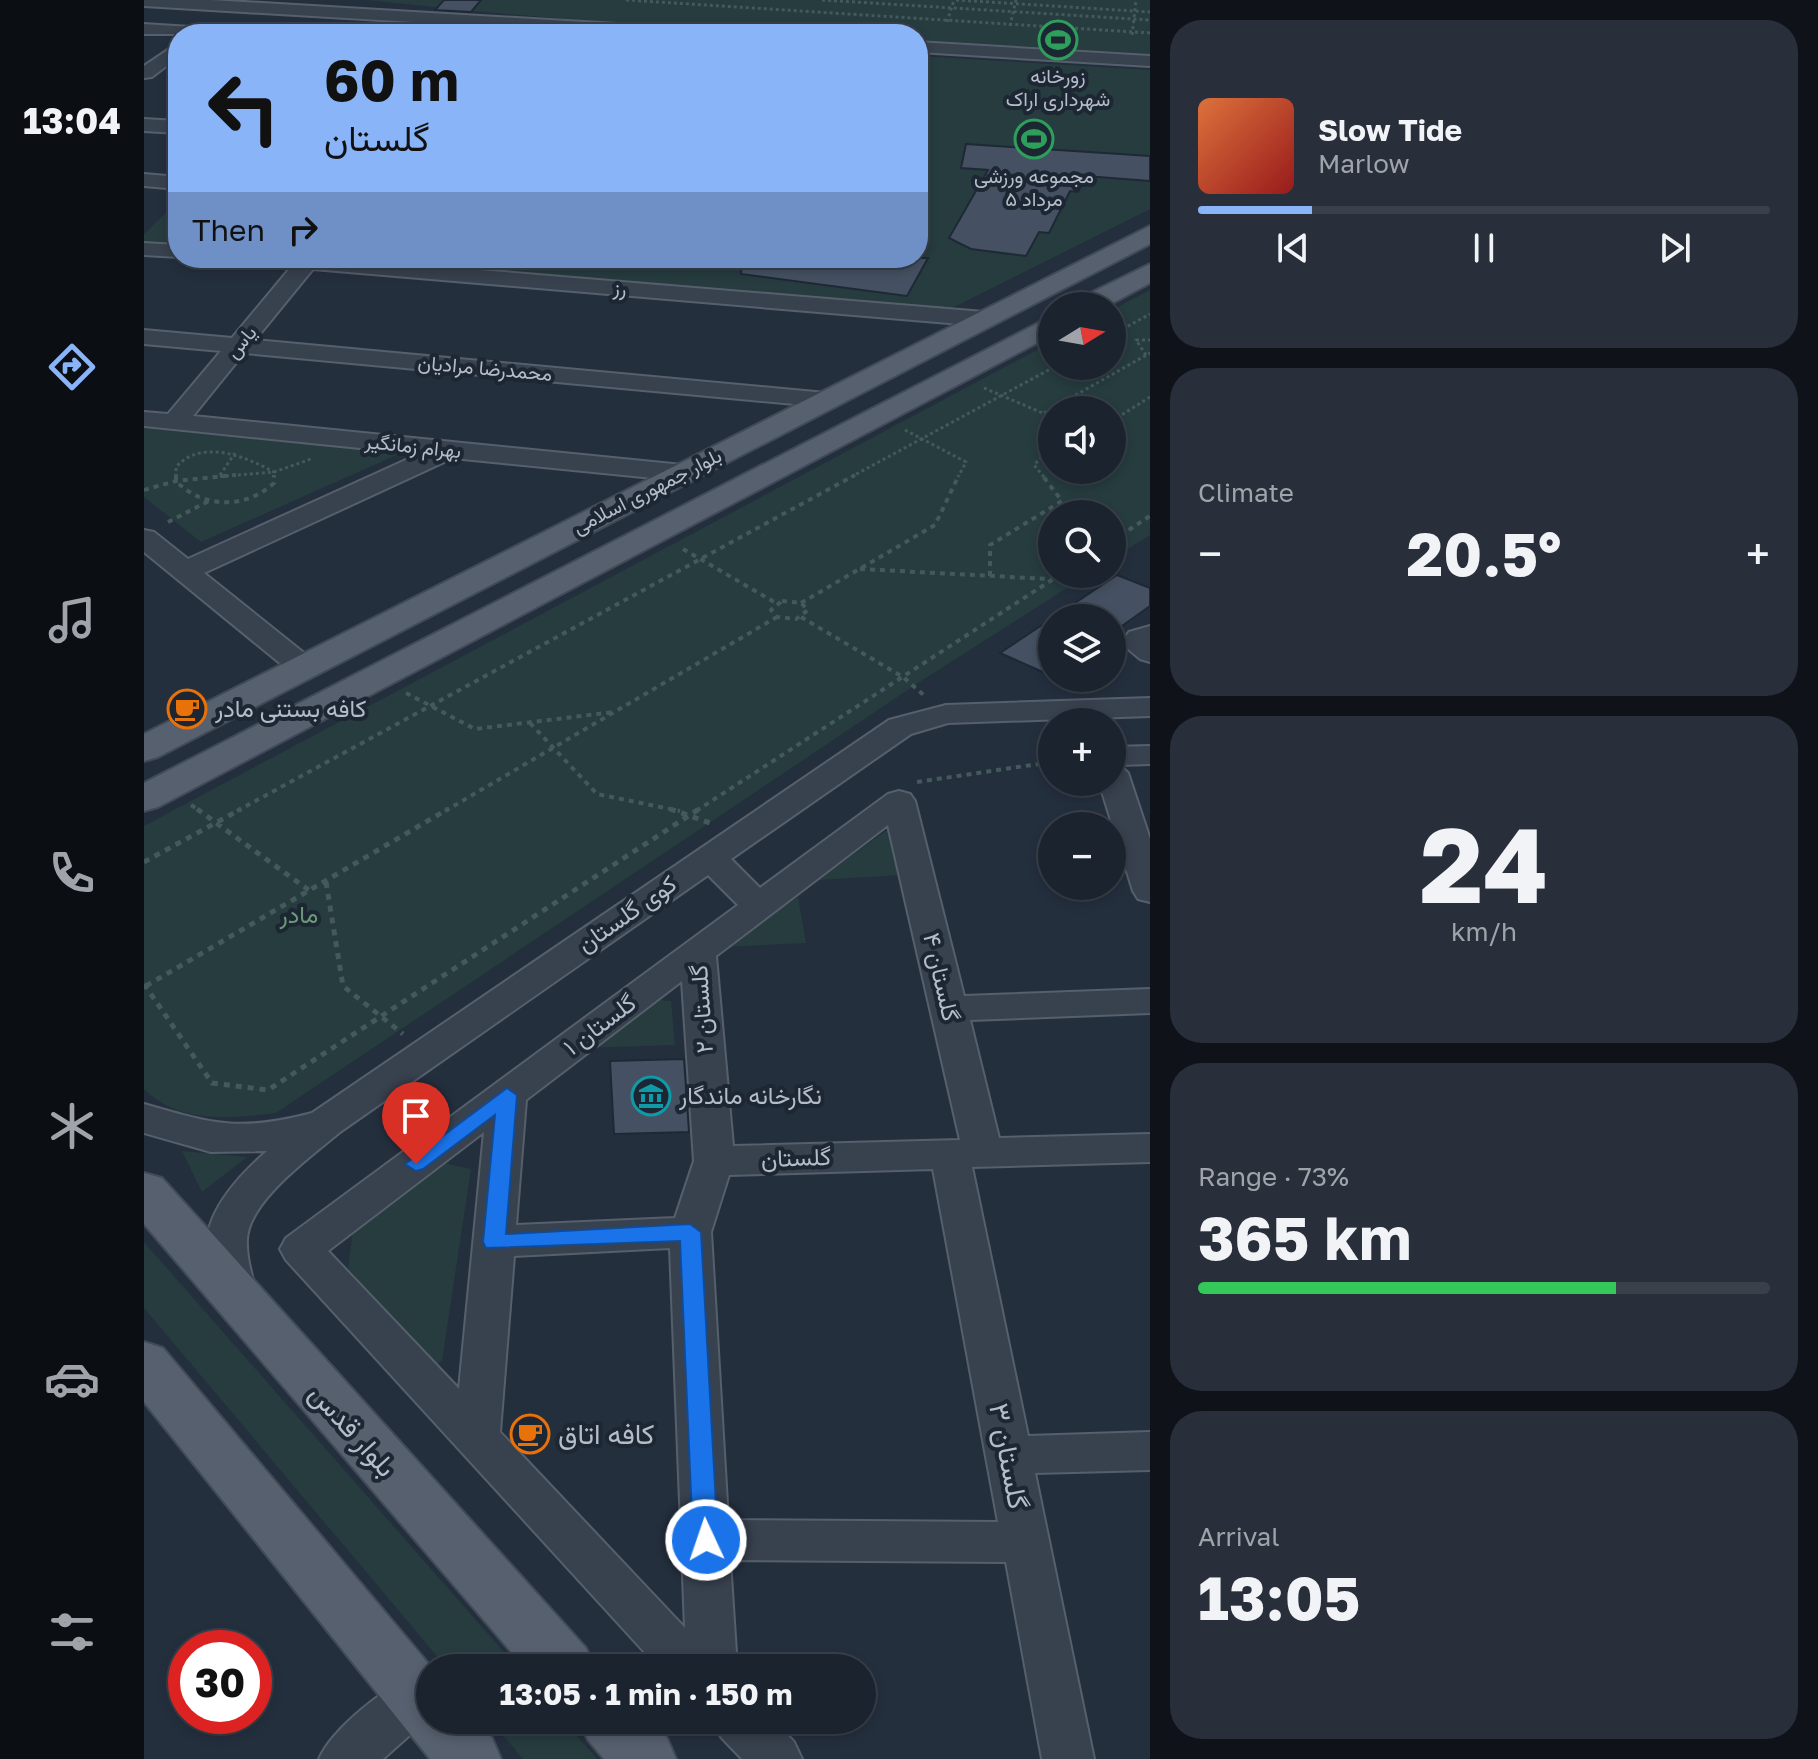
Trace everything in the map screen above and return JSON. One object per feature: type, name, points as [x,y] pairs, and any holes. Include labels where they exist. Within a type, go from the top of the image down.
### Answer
[{"type":"main road","name":"بلوار جمهوری اسلامی","points":[[144,749],[1150,234]]},
{"type":"main road","points":[[1112,292],[1150,272]]},
{"type":"main road","name":"بلوار جمهوری اسلامی","points":[[156,793],[1038,331]]},
{"type":"main road","name":"بلوار قدس","points":[[144,1191],[552,1654]]},
{"type":"main road","points":[[144,1363],[416,1695]]},
{"type":"main road","points":[[448,1734],[469,1759]]},
{"type":"main road","points":[[622,1734],[644,1759]]},
{"type":"street","points":[[294,0],[406,15]]},
{"type":"street","points":[[144,1],[542,24]]},
{"type":"street","points":[[144,29],[168,31]]},
{"type":"street","points":[[928,46],[1016,35],[1150,61]]},
{"type":"street","points":[[145,73],[168,56]]},
{"type":"street","points":[[145,73],[168,74]]},
{"type":"street","points":[[144,125],[168,126]]},
{"type":"street","points":[[144,180],[168,182]]},
{"type":"street","points":[[144,249],[168,250]]},
{"type":"street","name":"یاس","points":[[175,422],[302,268]]},
{"type":"street","name":"رز","points":[[378,268],[984,319]]},
{"type":"street","name":"محمدرضا مرادیان","points":[[144,337],[826,400]]},
{"type":"street","name":"بهرام زمانگیر","points":[[144,419],[683,473]]},
{"type":"street","points":[[185,571],[450,450]]},
{"type":"street","points":[[151,533],[185,571],[303,667]]},
{"type":"street","name":"کوی گلستان","points":[[237,1300],[226,1253],[229,1223],[257,1187],[326,1122],[900,727],[946,714],[1150,707]]},
{"type":"street","points":[[1126,756],[1150,755]]},
{"type":"street","points":[[1119,796],[1150,891]]},
{"type":"street","name":"گلستان ۱","points":[[477,1439],[301,1249],[899,801]]},
{"type":"street","name":"گلستان ۴","points":[[899,801],[949,1009],[967,1153]]},
{"type":"street","points":[[709,857],[759,906]]},
{"type":"street","name":"گلستان ۲","points":[[698,953],[714,1161]]},
{"type":"street","points":[[949,1009],[1150,1001]]},
{"type":"street","points":[[507,1095],[477,1439],[678,1654]]},
{"type":"street","points":[[144,1118],[199,1138],[238,1140],[282,1135],[326,1122]]},
{"type":"street","name":"گلستان","points":[[714,1161],[1150,1148]]},
{"type":"street","name":"گلستان ۳","points":[[967,1153],[1009,1455],[1068,1759]]},
{"type":"street","points":[[711,1654],[690,1232],[714,1161]]},
{"type":"street","points":[[494,1242],[690,1232]]},
{"type":"street","points":[[1009,1455],[1150,1451]]},
{"type":"street","points":[[706,1540],[1026,1542]]},
{"type":"street","points":[[355,1756],[416,1718]]},
{"type":"street","points":[[752,1734],[776,1759]]},
{"type":"path","points":[[626,0],[947,21],[1016,35],[1150,33]]},
{"type":"path","points":[[822,0],[1150,20]]},
{"type":"path","points":[[825,12],[830,0]]},
{"type":"path","points":[[947,21],[955,0],[1150,12]]},
{"type":"path","points":[[1133,33],[1136,0]]},
{"type":"path","points":[[884,16],[890,2]]},
{"type":"path","points":[[1016,2],[1013,12],[1016,35]]},
{"type":"path","points":[[1126,327],[1150,314]]},
{"type":"path","points":[[1074,396],[1148,354],[1136,340],[1150,340]]},
{"type":"path","points":[[953,375],[1038,411]]},
{"type":"path","points":[[144,862],[1038,376]]},
{"type":"path","points":[[1126,412],[1150,397]]},
{"type":"path","points":[[654,532],[776,603],[801,603],[935,525],[966,462],[876,416]]},
{"type":"path","points":[[144,490],[176,481],[274,472],[312,459],[332,438]]},
{"type":"path","points":[[176,481],[179,462],[189,455],[206,452],[245,456],[274,472]]},
{"type":"path","points":[[176,481],[193,496],[210,501],[257,497],[274,483],[274,472]]},
{"type":"path","points":[[990,576],[990,545],[1062,501],[1049,484]]},
{"type":"path","points":[[151,533],[210,501]]},
{"type":"path","points":[[1126,532],[1150,516]]},
{"type":"path","points":[[859,569],[1038,578]]},
{"type":"path","points":[[946,714],[903,677],[801,617],[777,617],[145,985],[212,1083],[268,1090],[381,1017],[692,814],[903,677],[1039,588]]},
{"type":"path","points":[[776,603],[771,610],[777,617]]},
{"type":"path","points":[[801,603],[808,610],[801,617]]},
{"type":"path","points":[[376,678],[475,729],[616,711]]},
{"type":"path","points":[[529,722],[597,794],[692,814],[740,837]]},
{"type":"path","points":[[899,801],[914,782],[1038,764]]},
{"type":"path","points":[[156,793],[216,823],[310,891]]},
{"type":"path","points":[[326,882],[343,986],[426,1052]]},
{"type":"green space","points":[[368,0],[1150,0],[1150,54],[928,41],[928,24],[643,24]]},
{"type":"green space","name":"مجموعه ورزشی ۵ مرداد","points":[[928,57],[1150,70],[1150,209],[948,310],[435,268],[928,268]]},
{"type":"green space","points":[[168,211],[168,246],[144,244],[144,234]]},
{"type":"green space","name":"مادر","points":[[1150,290],[1150,535],[1126,550],[1126,500],[1038,500],[1038,588],[1067,588],[918,683],[276,1113],[224,1117],[189,1114],[158,1101],[144,1089],[144,826],[1038,349],[1038,380],[1126,380],[1126,303]]},
{"type":"green space","points":[[144,428],[401,453],[201,542],[144,497]]},
{"type":"green space","points":[[890,828],[901,875],[818,880]]},
{"type":"green space","points":[[798,897],[806,943],[720,947]]},
{"type":"green space","points":[[648,999],[671,1001],[675,1045],[579,1048]]},
{"type":"green space","points":[[182,1151],[247,1157],[202,1192]]},
{"type":"green space","points":[[440,1162],[471,1169],[442,1361],[427,1370],[348,1268],[353,1230]]},
{"type":"green space","points":[[144,1242],[506,1654],[435,1654],[144,1308]]},
{"type":"green space","points":[[502,1734],[575,1734],[597,1759],[523,1759]]},
{"type":"building","points":[[444,0],[481,0],[471,12],[435,10]]},
{"type":"building","points":[[966,144],[1150,156],[1150,181],[1086,176],[1078,192],[1070,191],[1049,233],[1039,232],[1026,256],[971,249],[949,238],[988,170],[961,168]]},
{"type":"building","points":[[741,268],[922,268],[907,296],[741,274]]},
{"type":"building","points":[[1126,579],[1150,588],[1150,606],[1126,623],[1126,604],[1073,604],[1097,588],[1126,588]]},
{"type":"building","points":[[1038,627],[1038,670],[1000,653]]},
{"type":"building","name":"نگارخانه ماندگار","points":[[684,1059],[689,1132],[614,1134],[610,1061]]},
{"type":"place","name":"زورخانه شهرداری اراک","points":[[1058,40]]},
{"type":"place","name":"مجموعه ورزشی ۵ مرداد","points":[[1034,139]]},
{"type":"place","name":"کافه بستنی مادر","points":[[187,709]]},
{"type":"place","name":"نگارخانه ماندگار","points":[[651,1096]]},
{"type":"place","name":"کافه اتاق","points":[[530,1434]]},
{"type":"route","points":[[416,1164],[507,1095],[494,1242],[690,1232],[706,1540]]}]
